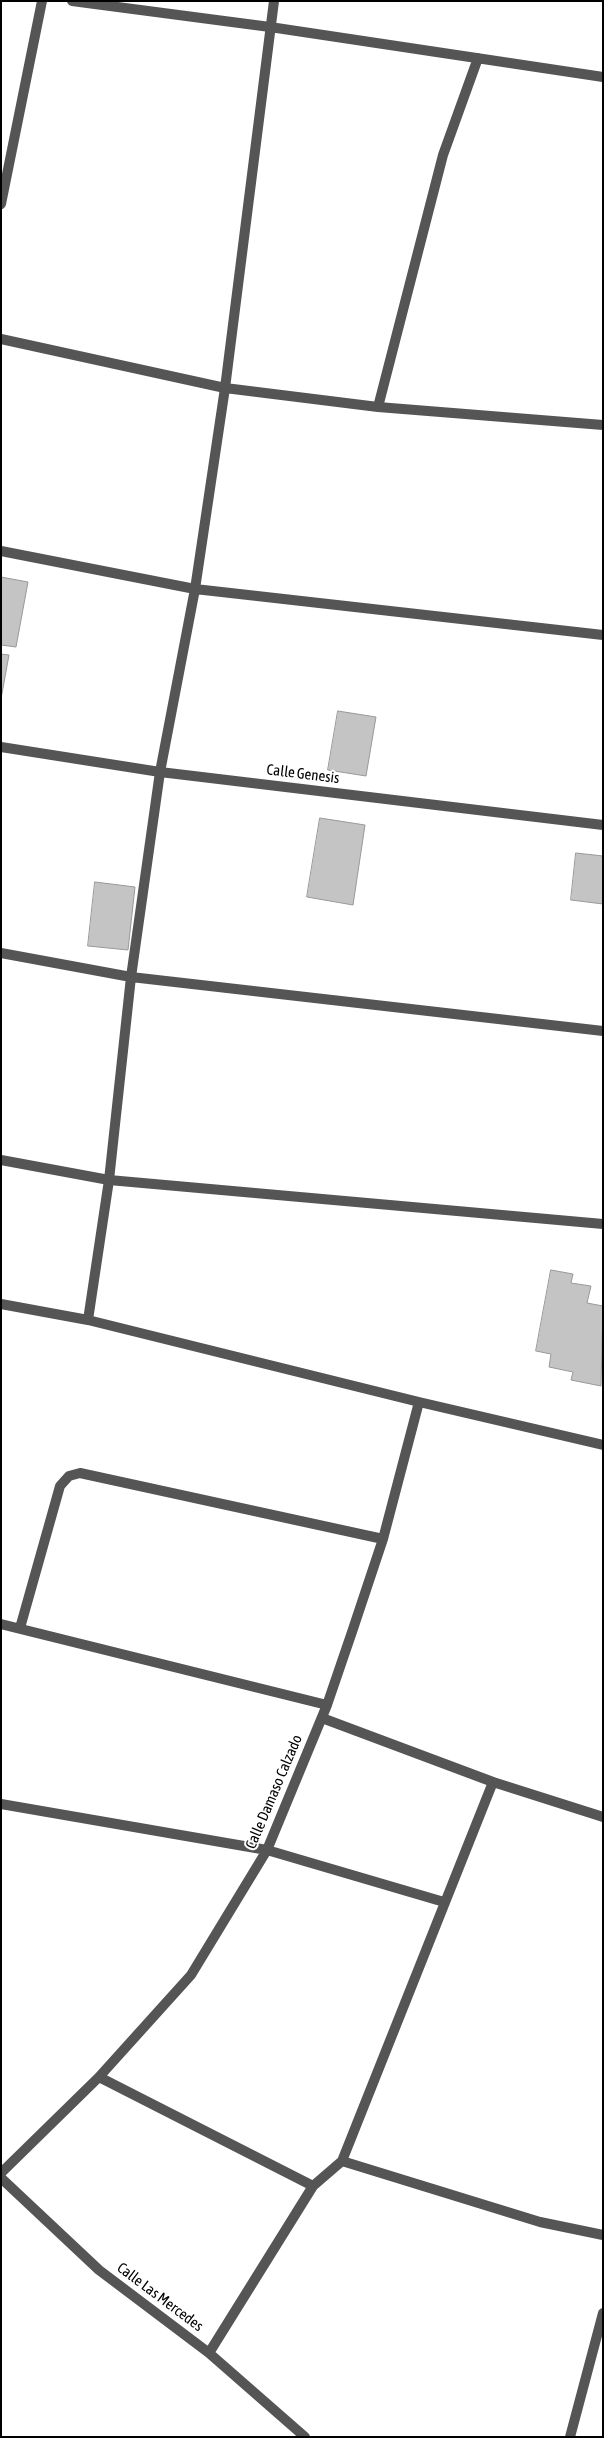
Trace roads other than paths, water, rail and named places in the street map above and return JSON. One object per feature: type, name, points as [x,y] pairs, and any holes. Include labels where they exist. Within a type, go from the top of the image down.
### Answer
[{"type":"street","points":[[1,204],[42,1]]},
{"type":"street","points":[[72,1],[270,27],[603,77]]},
{"type":"street","points":[[88,1320],[109,1180],[131,977],[160,772],[195,588],[225,388],[248,224],[274,1]]},
{"type":"street","points":[[378,407],[443,155],[478,58]]},
{"type":"street","points":[[1,339],[225,388],[378,407],[603,425]]},
{"type":"street","points":[[1,551],[195,588],[603,635]]},
{"type":"street","name":"Calle Genesis","points":[[1,747],[160,772],[603,825]]},
{"type":"street","points":[[1,954],[131,977],[603,1031]]},
{"type":"street","points":[[1,1160],[109,1180],[603,1224]]},
{"type":"street","points":[[1,1304],[88,1320],[419,1402],[603,1445]]},
{"type":"street","name":"Calle Damaso Calzado","points":[[1,2173],[99,2077],[191,1975],[267,1850],[327,1705],[383,1539],[419,1402]]},
{"type":"street","points":[[20,1628],[60,1486],[69,1476],[80,1473],[383,1539]]},
{"type":"street","points":[[1,1624],[327,1705]]},
{"type":"street","points":[[322,1718],[493,1782],[603,1818]]},
{"type":"street","points":[[209,2353],[313,2186],[342,2161],[493,1782]]},
{"type":"street","points":[[1,1804],[267,1850],[444,1902]]},
{"type":"street","points":[[99,2077],[313,2186]]},
{"type":"street","points":[[342,2161],[540,2222],[603,2235]]},
{"type":"street","name":"Calle Las Mercedes","points":[[1,2178],[99,2270],[209,2353],[305,2437]]},
{"type":"street","points":[[570,2437],[603,2313]]}]
